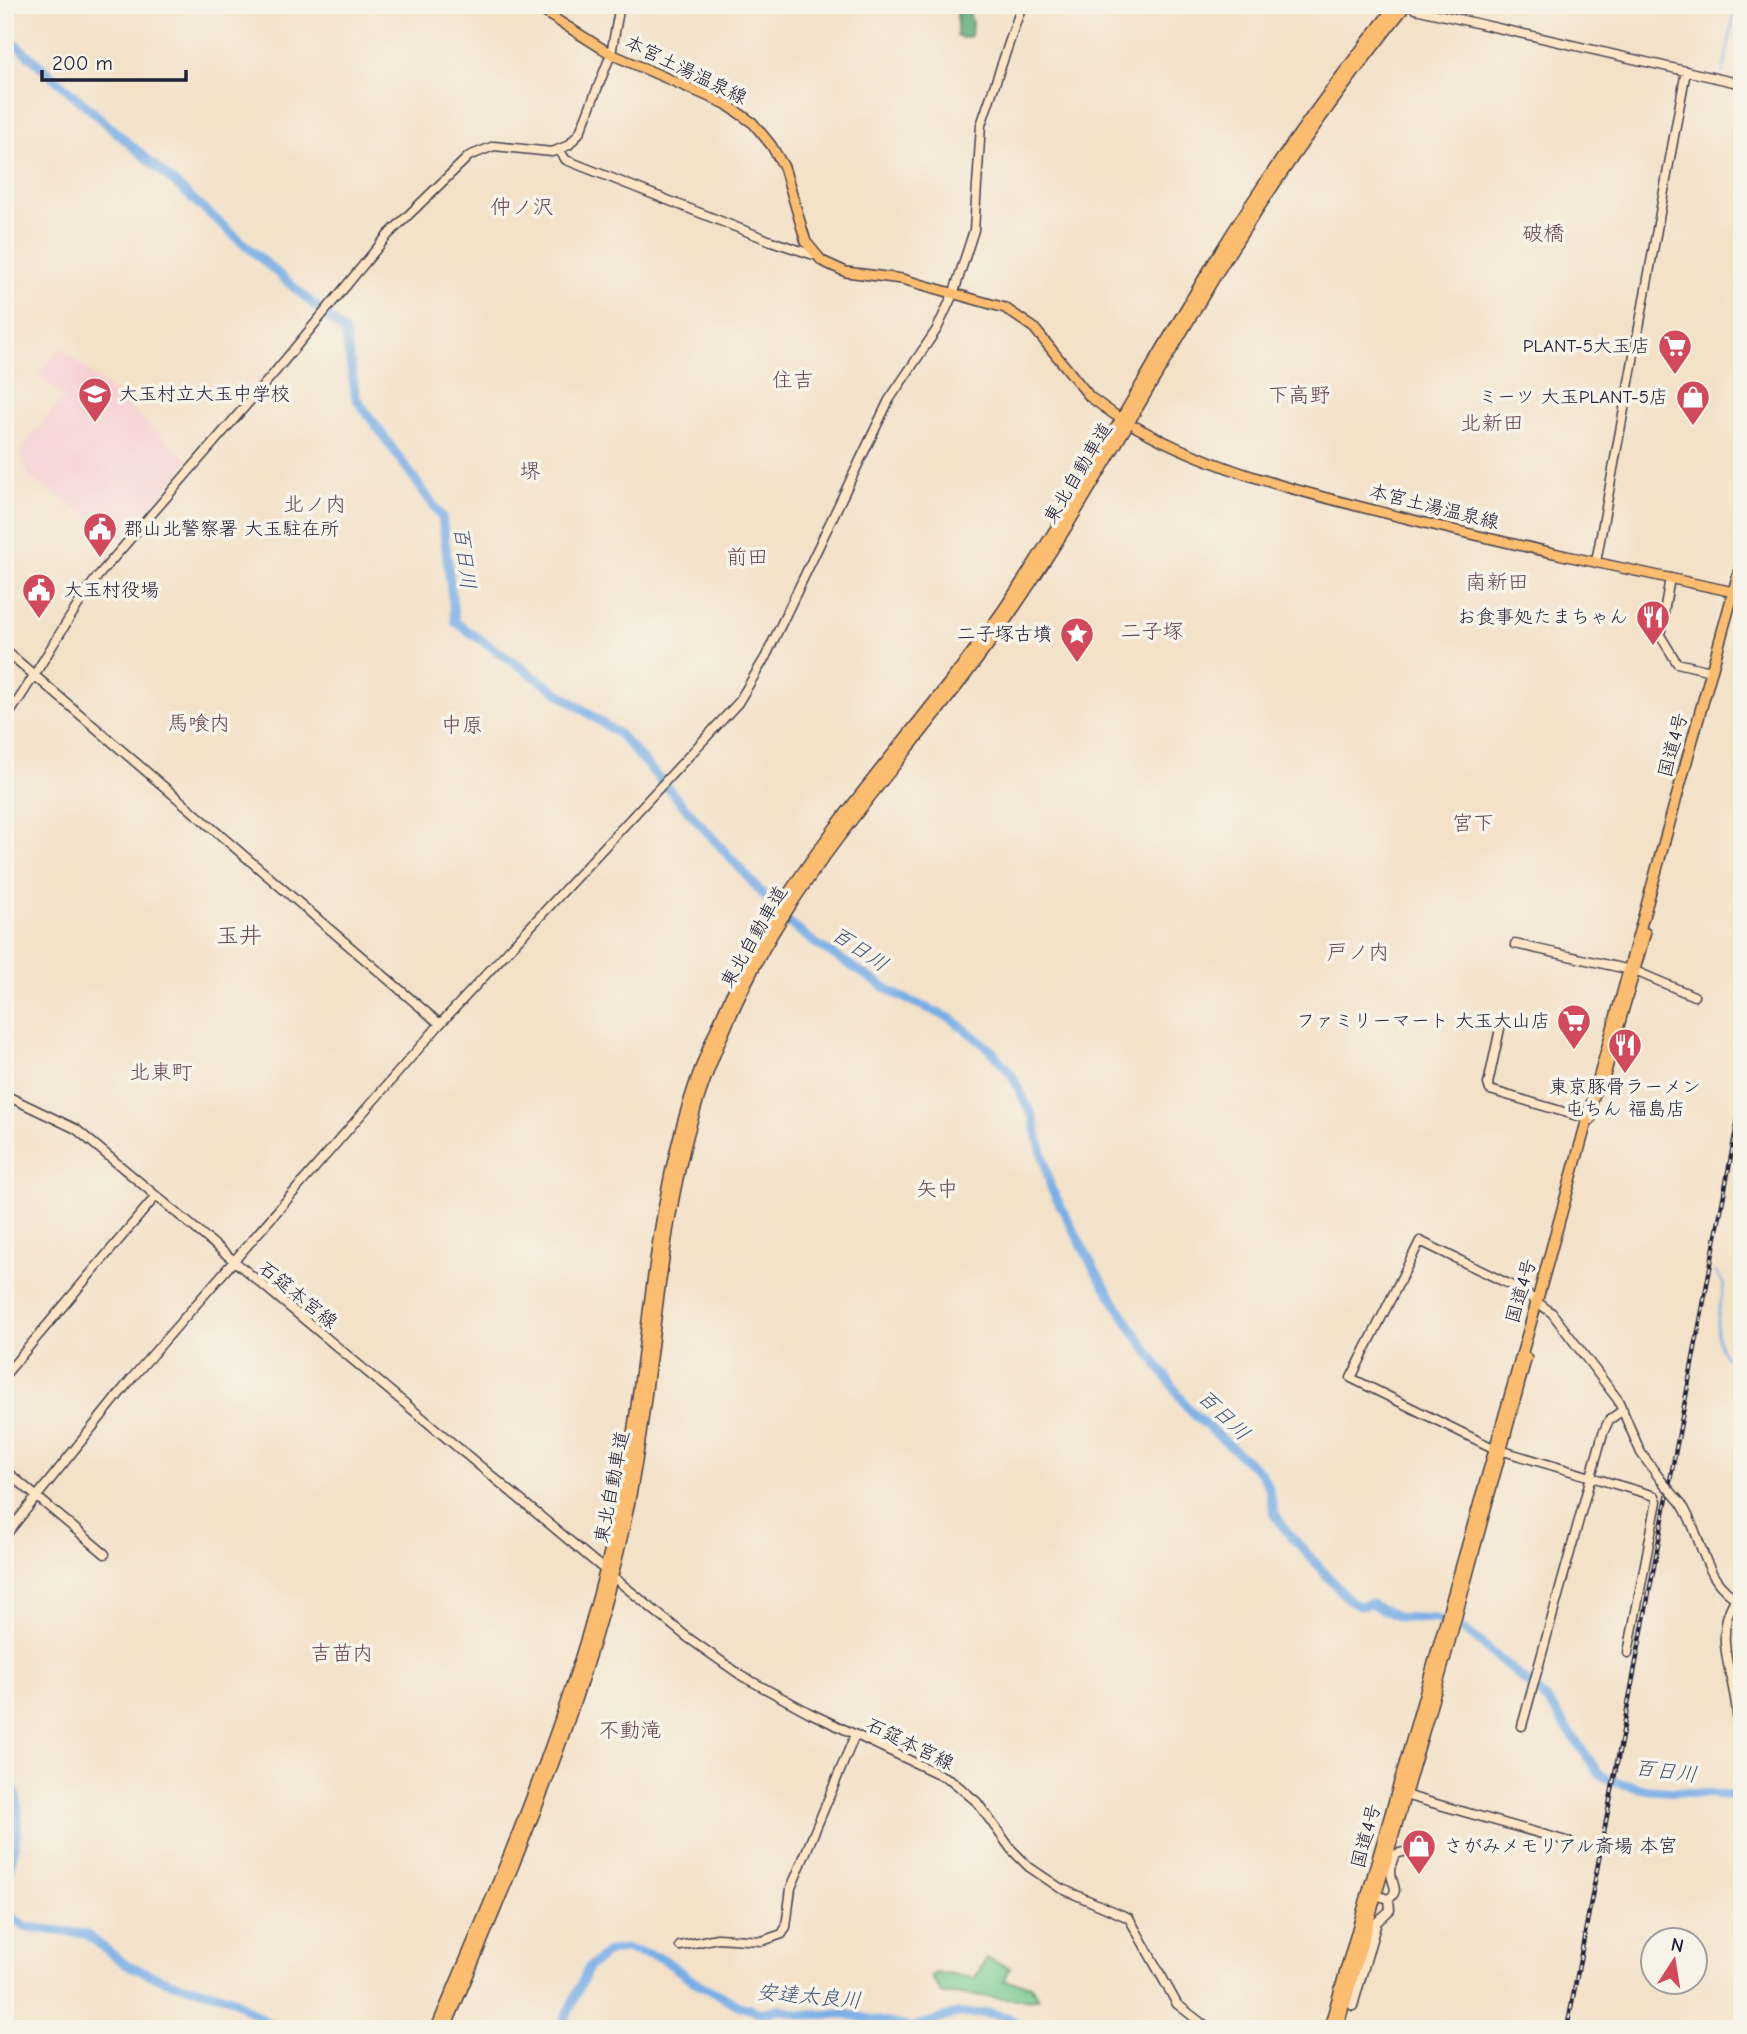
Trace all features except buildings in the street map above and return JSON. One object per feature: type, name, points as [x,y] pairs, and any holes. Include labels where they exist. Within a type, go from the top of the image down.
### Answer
[{"type":"highway","name":"東北自動車道","points":[[465,1972],[550,1749],[598,1599],[624,1486],[659,1238],[682,1126],[720,1019],[788,902],[1003,610],[1058,526],[1229,238],[1312,114],[1396,5]]},
{"type":"highway","name":"東北自動車道","points":[[788,902],[1010,614],[1071,520],[1259,208],[1341,89],[1411,7]]},
{"type":"highway","name":"国道4号","points":[[1336,2029],[1739,591],[1742,561]]},
{"type":"highway","name":"国道4号","points":[[1631,970],[1711,671],[1739,591]]},
{"type":"highway","name":"国道4号","points":[[1329,2029],[1372,1894]]},
{"type":"highway","points":[[434,2029],[465,1972]]},
{"type":"highway","points":[[448,2029],[465,1972]]},
{"type":"main road","name":"本宮土湯温泉線","points":[[533,5],[611,54],[726,104],[753,123],[784,167],[802,230],[814,255]]},
{"type":"main road","points":[[814,255],[832,267],[846,272],[902,279],[1005,308],[1023,319],[1045,339],[1090,397],[1115,415]]},
{"type":"main road","name":"本宮土湯温泉線","points":[[1136,427],[1195,457],[1312,494],[1596,562],[1739,591]]},
{"type":"street","points":[[5,720],[35,676],[63,625],[98,576],[387,235],[469,156],[494,145],[559,150],[569,145],[580,132],[611,54],[620,5]]},
{"type":"street","points":[[5,1536],[132,1378],[440,1024],[738,704],[753,680],[890,400],[937,329],[954,292],[974,230],[981,125],[1022,5]]},
{"type":"street","points":[[1411,7],[1742,84]]},
{"type":"street","points":[[1596,562],[1686,71]]},
{"type":"street","points":[[559,150],[566,160],[771,241],[814,255]]},
{"type":"street","points":[[1670,578],[1660,635],[1677,663],[1711,671]]},
{"type":"street","points":[[5,650],[440,1024]]},
{"type":"street","points":[[1515,944],[1631,970],[1694,996]]},
{"type":"street","points":[[1501,1024],[1488,1084],[1490,1090],[1589,1119]]},
{"type":"street","name":"石筵本宮線","points":[[5,1095],[76,1129],[601,1567]]},
{"type":"street","points":[[5,1375],[156,1196]]},
{"type":"street","points":[[1628,1653],[1657,1501],[1651,1494],[1497,1449],[1352,1378],[1420,1241],[1539,1302],[1552,1313],[1623,1410],[1640,1453],[1691,1519],[1712,1577],[1739,1601],[1725,1630],[1725,1657],[1736,1702],[1735,1730],[1742,1752]]},
{"type":"street","points":[[1522,1726],[1606,1426],[1623,1410]]},
{"type":"street","points":[[5,1470],[105,1554]]},
{"type":"street","name":"石筵本宮線","points":[[618,1581],[687,1637],[743,1676],[855,1735],[951,1780],[977,1802],[1011,1849],[1029,1867],[1060,1888],[1129,1918],[1177,2004],[1209,2029]]},
{"type":"street","points":[[680,1946],[717,1938],[762,1941],[782,1934],[786,1927],[791,1888],[855,1735]]},
{"type":"street","points":[[1400,1794],[1570,1842]]},
{"type":"street","points":[[1353,2006],[1377,1922],[1390,1910],[1389,1899],[1396,1891],[1391,1874],[1394,1859],[1398,1851],[1403,1852]]},
{"type":"street","points":[[1372,1894],[1389,1899]]},
{"type":"shaded area","name":"大玉村立大玉中学校","points":[[61,347],[189,460],[124,539],[30,478],[19,452],[63,397],[38,375]]},
{"type":"green space","points":[[957,5],[967,5],[972,22],[971,36],[957,36]]},
{"type":"green space","points":[[987,1958],[1010,1968],[1004,1981],[1031,1985],[1038,1999],[942,1994],[931,1976],[937,1973],[975,1978]]},
{"type":"waterway","points":[[1723,73],[1736,5]]},
{"type":"waterway","name":"百日川","points":[[5,35],[345,332],[356,398],[442,517],[455,622],[620,735],[790,924],[897,995],[952,1019],[991,1050],[1011,1074],[1033,1117],[1051,1188],[1097,1274],[1129,1324],[1190,1411],[1261,1473],[1269,1488],[1274,1512],[1284,1528],[1348,1599],[1359,1606],[1371,1604],[1399,1617],[1435,1619],[1460,1627],[1547,1700],[1598,1772],[1610,1781],[1649,1790],[1742,1796]]},
{"type":"waterway","points":[[1715,1271],[1724,1285],[1717,1333],[1719,1343],[1723,1353],[1742,1370]]},
{"type":"waterway","name":"安達太良川","points":[[5,1776],[17,1800],[18,1814],[15,1845],[5,1888]]},
{"type":"waterway","name":"安達太良川","points":[[5,1905],[11,1917],[27,1927],[86,1934],[125,1964],[169,1982],[229,1997],[277,2029]]},
{"type":"waterway","name":"安達太良川","points":[[560,2029],[589,1967],[609,1951],[626,1949],[662,1958],[693,1981],[740,2006],[762,2013],[780,2009],[801,2015],[846,2014],[910,2028],[956,2014],[991,2013],[1007,2017],[1025,2029]]},
{"type":"railway","points":[[1567,2029],[1742,1098]]},
{"type":"place","name":"PLANT-5大玉店","points":[[1675,376]]},
{"type":"place","name":"大玉村立大玉中学校","points":[[95,424]]},
{"type":"place","name":"ミーツ 大玉PLANT-5店","points":[[1693,427]]},
{"type":"place","name":"郡山北警察署 大玉駐在所","points":[[100,559]]},
{"type":"place","name":"大玉村役場","points":[[39,620]]},
{"type":"place","name":"お食事処たまちゃん","points":[[1653,647]]},
{"type":"place","name":"二子塚古墳","points":[[1077,664]]},
{"type":"place","name":"ファミリーマート 大玉大山店","points":[[1574,1051]]},
{"type":"place","name":"東京豚骨ラーメン 屯ちん 福島店","points":[[1625,1075]]},
{"type":"place","name":"さがみメモリアル斎場 本宮","points":[[1419,1876]]},
{"type":"district","name":"仲ノ沢","points":[[522,207]]},
{"type":"district","name":"破橋","points":[[1543,233]]},
{"type":"district","name":"住吉","points":[[793,380]]},
{"type":"district","name":"下高野","points":[[1299,395]]},
{"type":"district","name":"北新田","points":[[1492,423]]},
{"type":"district","name":"堺","points":[[530,471]]},
{"type":"district","name":"北ノ内","points":[[315,504]]},
{"type":"district","name":"前田","points":[[747,557]]},
{"type":"district","name":"南新田","points":[[1497,582]]},
{"type":"district","name":"二子塚","points":[[1152,631]]},
{"type":"district","name":"馬喰内","points":[[199,723]]},
{"type":"district","name":"中原","points":[[462,725]]},
{"type":"district","name":"宮下","points":[[1473,823]]},
{"type":"district","name":"玉井","points":[[239,935]]},
{"type":"district","name":"戸ノ内","points":[[1358,952]]},
{"type":"district","name":"北東町","points":[[161,1072]]},
{"type":"district","name":"矢中","points":[[937,1189]]},
{"type":"district","name":"吉苗内","points":[[342,1653]]},
{"type":"district","name":"不動滝","points":[[630,1730]]}]
